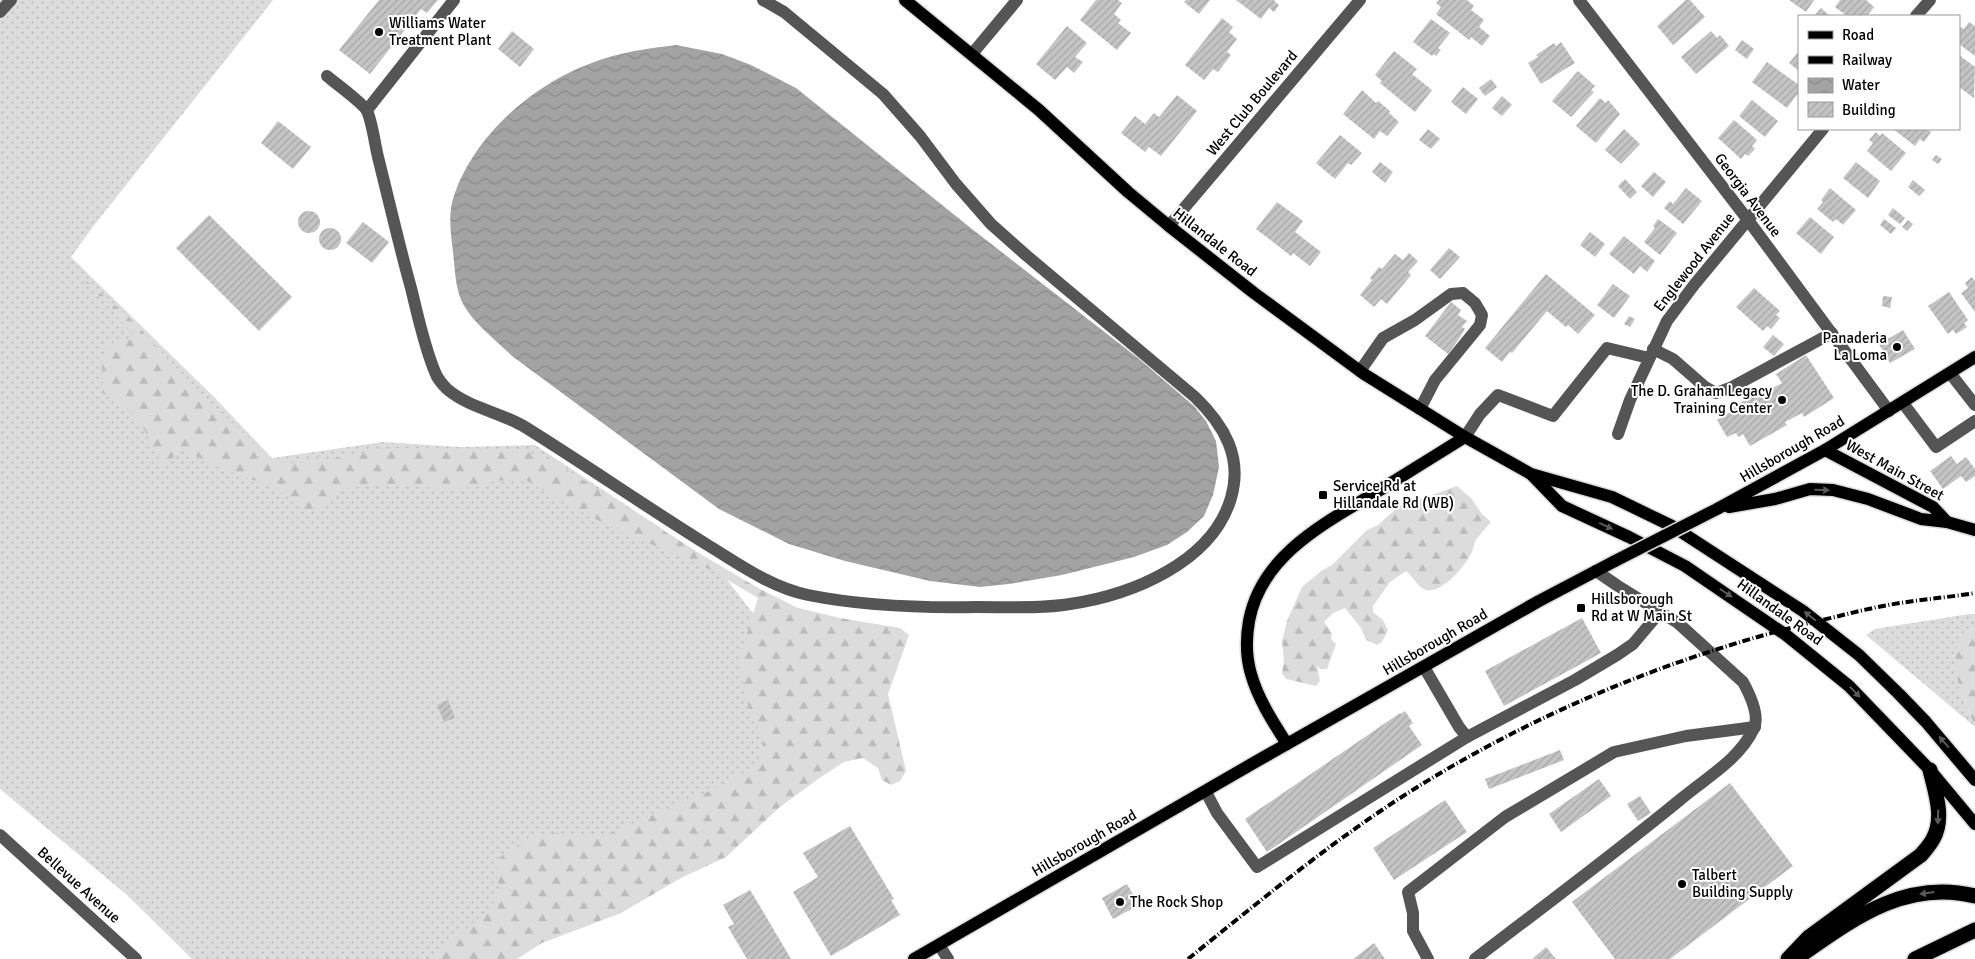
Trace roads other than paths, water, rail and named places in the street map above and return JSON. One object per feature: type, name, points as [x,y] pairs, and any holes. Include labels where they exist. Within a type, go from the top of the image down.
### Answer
[{"type":"highway","points":[[1788,959],[1809,937],[1921,855],[1933,839],[1938,825],[1938,803],[1930,770]]},
{"type":"highway","points":[[1795,959],[1843,926],[1878,906],[1933,892],[1959,892],[1975,896]]},
{"type":"highway","points":[[1916,959],[1975,930]]},
{"type":"main road","name":"Hillandale Road","points":[[905,0],[1039,110],[1128,192],[1169,226],[1261,299],[1360,371],[1465,437],[1531,474],[1612,497],[1672,526],[1803,611],[1859,655],[1899,694],[1926,722],[1975,780]]},
{"type":"main road","name":"Hillsborough Road","points":[[914,959],[1424,667],[1596,571],[1717,509],[1825,450],[1975,357]]},
{"type":"main road","points":[[1287,744],[1262,702],[1250,674],[1248,662],[1247,631],[1253,606],[1261,586],[1276,565],[1304,538],[1331,519],[1465,437]]},
{"type":"main road","name":"West Main Street","points":[[1825,450],[1933,507],[1947,522]]},
{"type":"main road","name":"Hillandale Road","points":[[1531,474],[1562,506],[1629,537],[1685,566],[1786,635],[1848,686],[1930,770],[1975,824]]},
{"type":"main road","name":"West Main Street","points":[[1717,509],[1775,500],[1810,489],[1833,490],[1868,499],[1921,519],[1947,522],[1975,530]]},
{"type":"street","points":[[0,12],[12,0]]},
{"type":"street","points":[[367,110],[454,0]]},
{"type":"street","points":[[327,76],[367,110],[418,319],[436,376],[447,389],[471,404],[521,425],[658,514],[778,587],[807,595],[890,606],[928,608],[1068,605],[1110,596],[1156,578],[1185,560],[1209,538],[1226,514],[1233,490],[1235,466],[1231,448],[1213,414],[991,224],[956,184],[920,136],[883,94],[784,12],[763,0]]},
{"type":"street","points":[[972,54],[1017,0]]},
{"type":"street","name":"West Club Boulevard","points":[[1169,226],[1360,0]]},
{"type":"street","name":"Georgia Avenue","points":[[1579,0],[1748,220],[1890,411]]},
{"type":"street","points":[[1917,15],[1930,0]]},
{"type":"street","name":"Englewood Avenue","points":[[1618,434],[1630,400],[1651,353],[1672,314],[1694,284],[1822,130]]},
{"type":"street","points":[[1360,371],[1383,338],[1415,320],[1452,294],[1463,293],[1468,296],[1482,315],[1480,325],[1435,380],[1420,409]]},
{"type":"street","points":[[1465,437],[1480,414],[1498,395],[1553,416],[1607,348],[1651,353],[1673,359],[1705,387],[1716,393],[1732,387],[1832,333]]},
{"type":"street","points":[[1950,373],[1975,404]]},
{"type":"street","points":[[1903,403],[1936,447],[1975,421]]},
{"type":"street","points":[[1475,959],[1648,826],[1737,753],[1755,727],[1750,694],[1743,682],[1678,623],[1596,571]]},
{"type":"street","points":[[1206,792],[1217,813],[1257,867],[1467,737],[1575,680],[1617,655],[1633,644],[1660,612]]},
{"type":"street","points":[[1424,667],[1459,727],[1467,737]]},
{"type":"street","points":[[1428,959],[1413,931],[1413,913],[1408,892],[1505,818],[1614,752],[1686,736],[1755,727]]},
{"type":"street","name":"Bellevue Avenue","points":[[0,835],[136,959]]},
{"type":"street","points":[[939,944],[948,959]]},
{"type":"water","points":[[676,45],[722,54],[751,65],[796,88],[972,229],[1138,358],[1194,406],[1206,421],[1216,441],[1219,467],[1213,495],[1204,516],[1187,532],[1167,545],[1134,557],[1062,575],[980,587],[930,581],[845,561],[789,544],[719,509],[512,356],[473,318],[463,304],[458,292],[450,219],[451,205],[463,175],[476,152],[493,130],[534,94],[557,79],[581,67],[606,58]]},
{"type":"railway","points":[[1188,959],[1297,872],[1382,810],[1460,761],[1563,709],[1670,665],[1779,631],[1883,606],[1975,593]]},
{"type":"place","name":"Williams Water Treatment Plant","points":[[379,32]]},
{"type":"place","name":"Panaderia La Loma","points":[[1897,347]]},
{"type":"place","name":"The D. Graham Legacy Training Center","points":[[1782,400]]},
{"type":"place","name":"Service Rd at Hillandale Rd (WB)","points":[[1323,495]]},
{"type":"place","name":"Hillsborough Rd at W Main St","points":[[1581,608]]},
{"type":"place","name":"Talbert Building Supply","points":[[1682,884]]},
{"type":"place","name":"The Rock Shop","points":[[1120,902]]}]
